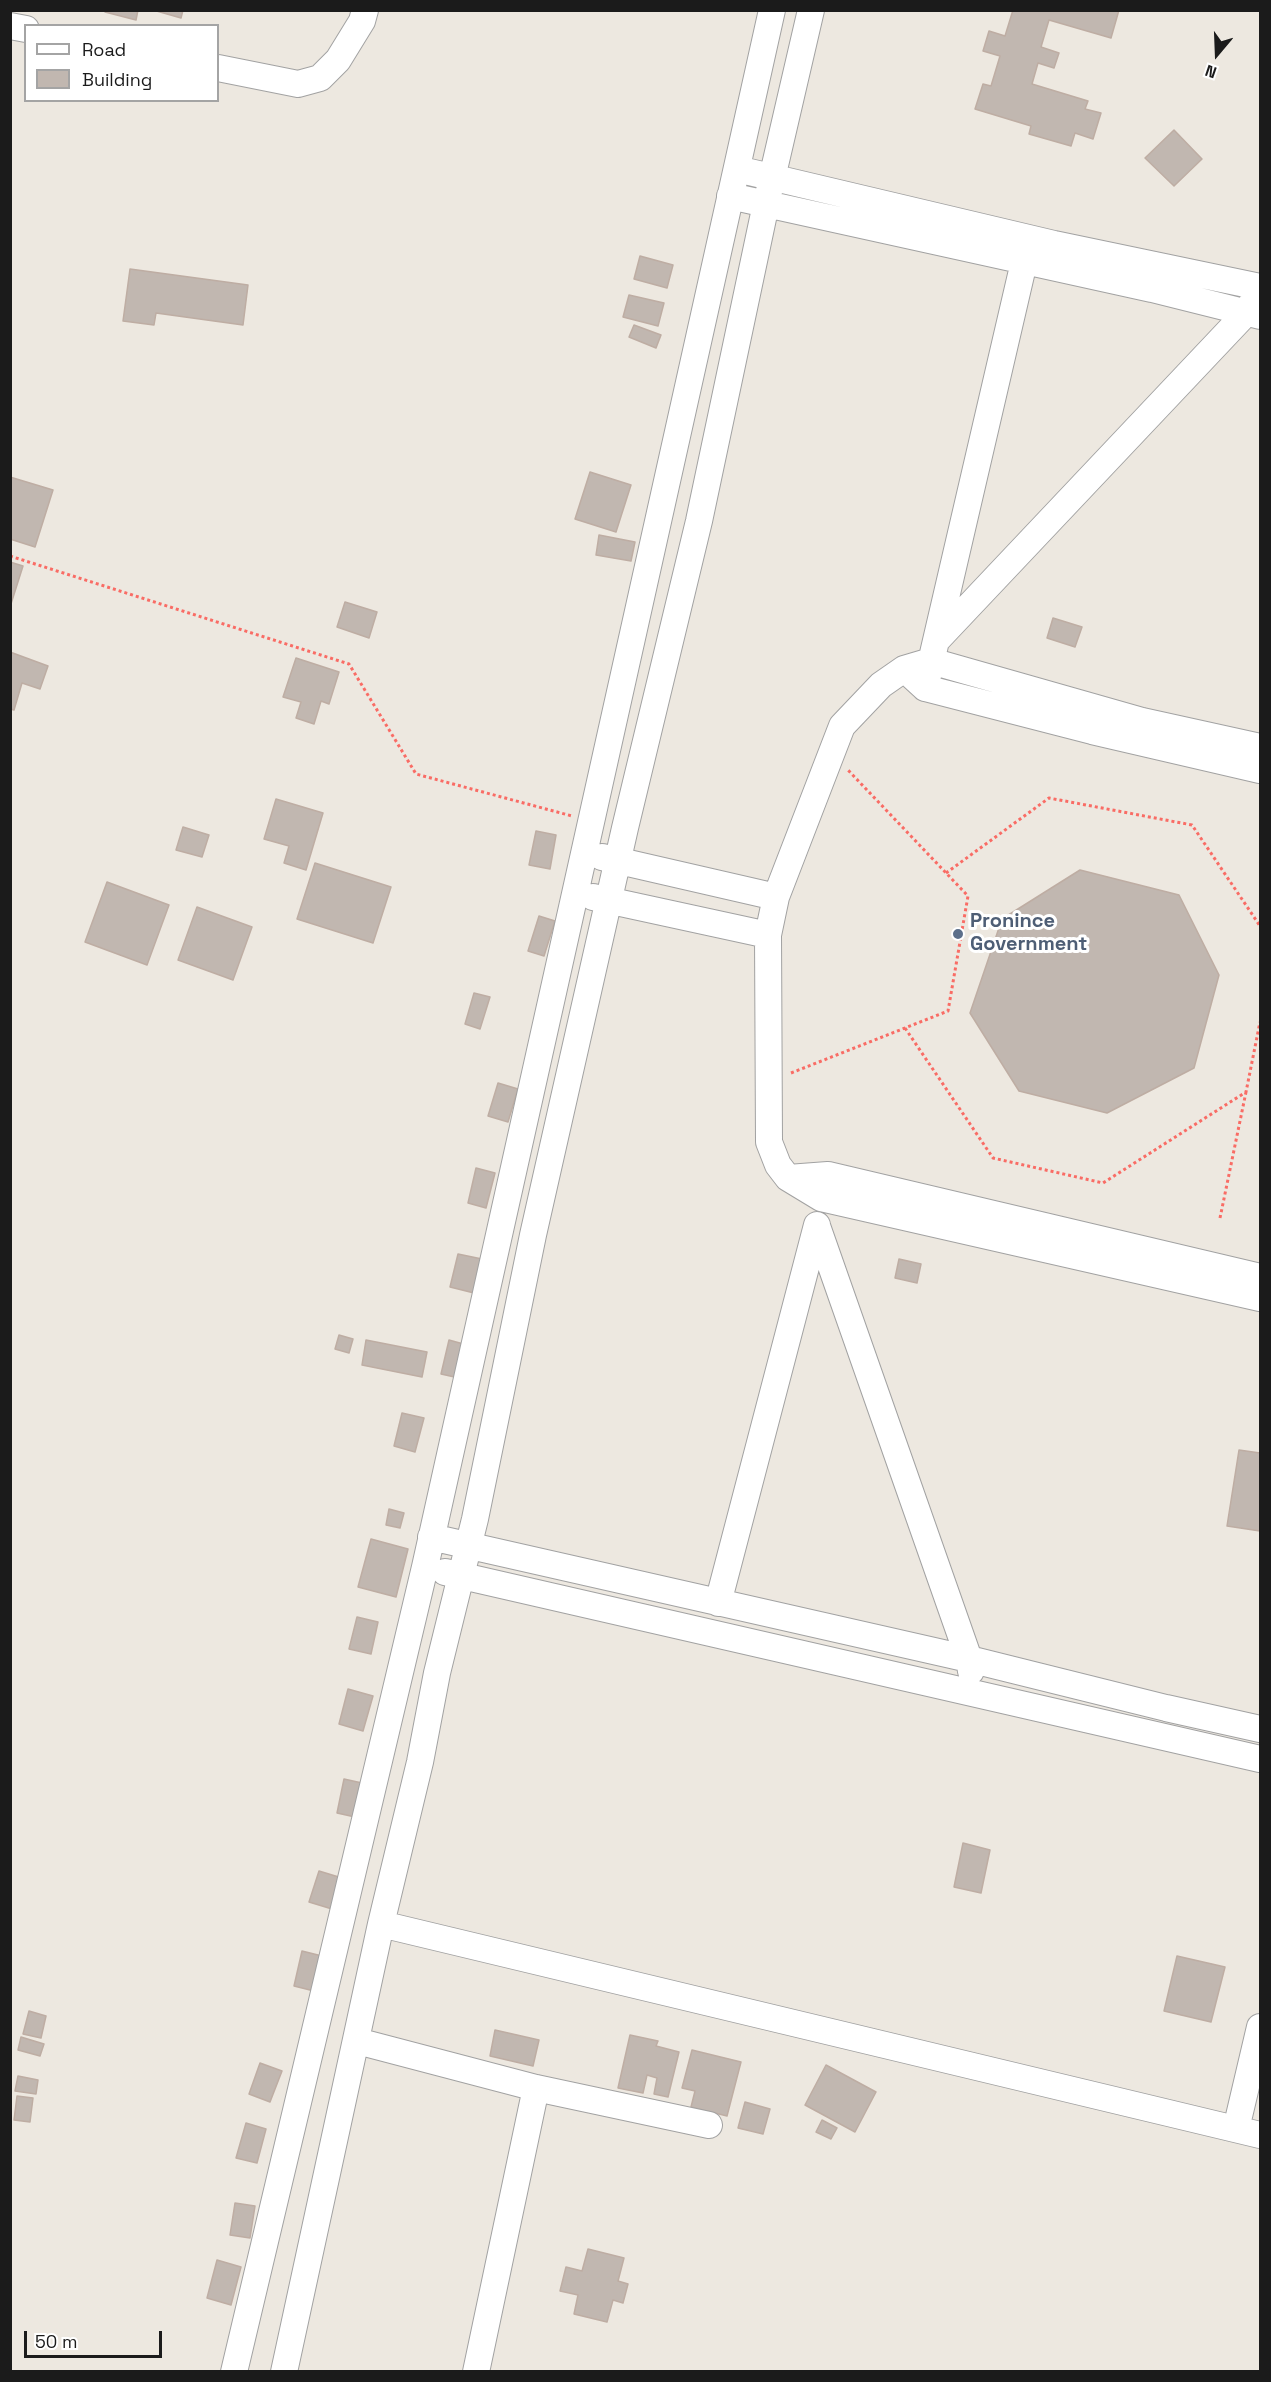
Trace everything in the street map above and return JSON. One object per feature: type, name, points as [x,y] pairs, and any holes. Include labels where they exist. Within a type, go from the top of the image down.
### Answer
[{"type":"street","points":[[219,68],[298,84],[320,78],[338,60],[362,21],[365,10]]},
{"type":"street","points":[[234,2372],[431,1537],[772,10]]},
{"type":"street","points":[[284,2372],[381,1924],[468,1545],[533,1235],[618,861],[699,521],[766,204],[811,10]]},
{"type":"street","points":[[736,169],[1054,244],[1260,287],[1253,314],[933,651],[881,685],[842,726],[776,897],[768,935],[769,1142],[778,1165],[788,1178],[1260,1277]]},
{"type":"street","points":[[730,196],[1152,289],[1253,314]]},
{"type":"street","points":[[925,688],[1024,262]]},
{"type":"street","points":[[933,651],[1142,721],[1260,747]]},
{"type":"street","points":[[904,669],[925,688],[1092,731],[1260,770]]},
{"type":"street","points":[[584,853],[776,897]]},
{"type":"street","points":[[575,893],[768,935]]},
{"type":"street","points":[[718,1603],[817,1226],[825,1186]]},
{"type":"street","points":[[825,1186],[1260,1298]]},
{"type":"street","points":[[817,1226],[969,1659],[973,1692]]},
{"type":"street","points":[[431,1537],[969,1659],[1260,1729]]},
{"type":"street","points":[[424,1567],[1260,1759]]},
{"type":"street","points":[[381,1924],[1248,2132],[1260,2027]]},
{"type":"street","points":[[357,2042],[536,2088],[709,2125]]},
{"type":"street","points":[[476,2372],[536,2088]]},
{"type":"path","points":[[10,556],[349,664],[416,774],[591,821]]},
{"type":"path","points":[[768,1082],[948,1011],[968,896],[831,752]]},
{"type":"path","points":[[946,873],[1048,798],[1192,825],[1260,926]]},
{"type":"path","points":[[1221,1218],[1260,1022]]},
{"type":"path","points":[[905,1028],[993,1158],[1103,1183],[1246,1092]]},
{"type":"building","points":[[105,10],[138,10],[136,20],[105,12]]},
{"type":"building","points":[[153,10],[183,10],[181,18]]},
{"type":"building","points":[[1013,10],[1119,10],[1111,38],[1049,20],[1041,47],[1059,53],[1054,68],[1038,63],[1032,84],[1088,101],[1085,109],[1101,113],[1093,139],[1075,133],[1071,146],[1029,134],[1031,126],[975,109],[983,84],[991,86],[1000,56],[983,51],[989,31],[1005,36]]},
{"type":"building","points":[[1174,130],[1202,159],[1174,186],[1145,158]]},
{"type":"building","points":[[640,256],[673,265],[667,288],[634,279]]},
{"type":"building","points":[[130,269],[248,285],[243,325],[156,313],[154,325],[123,321]]},
{"type":"building","points":[[629,295],[664,303],[658,326],[623,317]]},
{"type":"building","points":[[634,325],[661,335],[656,348],[629,337]]},
{"type":"building","points":[[590,472],[631,485],[616,532],[575,519]]},
{"type":"building","points":[[10,477],[53,490],[35,547],[10,539]]},
{"type":"building","points":[[599,535],[635,542],[631,561],[596,555]]},
{"type":"building","points":[[10,562],[23,566],[10,607]]},
{"type":"building","points":[[345,602],[377,612],[369,638],[337,627]]},
{"type":"building","points":[[1053,618],[1082,627],[1075,647],[1047,638]]},
{"type":"building","points":[[10,652],[48,666],[40,689],[22,683],[14,710],[10,709]]},
{"type":"building","points":[[296,658],[339,672],[329,704],[321,701],[314,724],[296,718],[301,702],[283,697]]},
{"type":"building","points":[[276,799],[323,813],[306,870],[284,863],[289,846],[264,839]]},
{"type":"building","points":[[183,827],[209,835],[202,857],[176,850]]},
{"type":"building","points":[[536,831],[556,835],[550,869],[529,865]]},
{"type":"building","points":[[315,863],[391,887],[373,943],[297,919]]},
{"type":"building","points":[[1080,870],[1179,895],[1219,975],[1194,1068],[1107,1113],[1019,1091],[970,1013],[1002,919]]},
{"type":"building","points":[[107,882],[169,905],[147,965],[85,942]]},
{"type":"building","points":[[197,907],[252,927],[233,980],[178,960]]},
{"type":"building","points":[[539,916],[555,921],[544,956],[528,951]]},
{"type":"building","points":[[474,993],[490,997],[480,1029],[465,1024]]},
{"type":"building","points":[[498,1083],[518,1089],[508,1122],[488,1116]]},
{"type":"building","points":[[476,1168],[495,1173],[486,1208],[468,1203]]},
{"type":"building","points":[[458,1254],[482,1259],[474,1293],[450,1287]]},
{"type":"building","points":[[899,1259],[921,1264],[917,1283],[895,1278]]},
{"type":"building","points":[[339,1335],[353,1339],[349,1353],[335,1349]]},
{"type":"building","points":[[366,1340],[427,1352],[422,1377],[362,1365]]},
{"type":"building","points":[[449,1340],[467,1345],[459,1378],[441,1374]]},
{"type":"building","points":[[402,1413],[424,1418],[415,1452],[394,1446]]},
{"type":"building","points":[[1239,1450],[1260,1453],[1260,1531],[1227,1526]]},
{"type":"building","points":[[389,1509],[404,1513],[400,1528],[386,1525]]},
{"type":"building","points":[[371,1539],[408,1549],[396,1597],[358,1587]]},
{"type":"building","points":[[357,1617],[378,1622],[371,1654],[349,1649]]},
{"type":"building","points":[[348,1689],[373,1696],[363,1731],[339,1724]]},
{"type":"building","points":[[344,1779],[362,1783],[355,1817],[337,1813]]},
{"type":"building","points":[[963,1843],[990,1850],[981,1893],[954,1887]]},
{"type":"building","points":[[319,1871],[342,1878],[332,1909],[309,1902]]},
{"type":"building","points":[[302,1951],[322,1956],[314,1991],[294,1986]]},
{"type":"building","points":[[1177,1956],[1225,1967],[1211,2022],[1164,2011]]},
{"type":"building","points":[[29,2011],[46,2016],[41,2038],[23,2034]]},
{"type":"building","points":[[495,2030],[539,2040],[533,2066],[490,2056]]},
{"type":"building","points":[[630,2035],[658,2041],[656,2046],[679,2052],[668,2097],[654,2094],[657,2078],[647,2075],[643,2093],[618,2088]]},
{"type":"building","points":[[21,2037],[44,2044],[40,2056],[18,2050]]},
{"type":"building","points":[[692,2050],[741,2062],[727,2116],[691,2107],[695,2091],[682,2088]]},
{"type":"building","points":[[260,2063],[282,2071],[270,2102],[249,2094]]},
{"type":"building","points":[[826,2065],[876,2092],[855,2132],[805,2105]]},
{"type":"building","points":[[18,2076],[38,2080],[36,2094],[15,2091]]},
{"type":"building","points":[[17,2096],[33,2098],[30,2122],[14,2120]]},
{"type":"building","points":[[745,2102],[770,2109],[763,2134],[738,2128]]},
{"type":"building","points":[[822,2120],[837,2128],[831,2139],[816,2132]]},
{"type":"building","points":[[246,2123],[266,2129],[257,2163],[236,2158]]},
{"type":"building","points":[[235,2203],[255,2206],[250,2238],[230,2235]]},
{"type":"building","points":[[588,2249],[624,2258],[618,2281],[628,2284],[623,2303],[613,2300],[607,2322],[574,2314],[578,2295],[560,2291],[566,2267],[582,2271]]},
{"type":"building","points":[[217,2260],[241,2267],[231,2305],[207,2298]]},
{"type":"place","name":"Pronince Government","points":[[958,934]]}]
